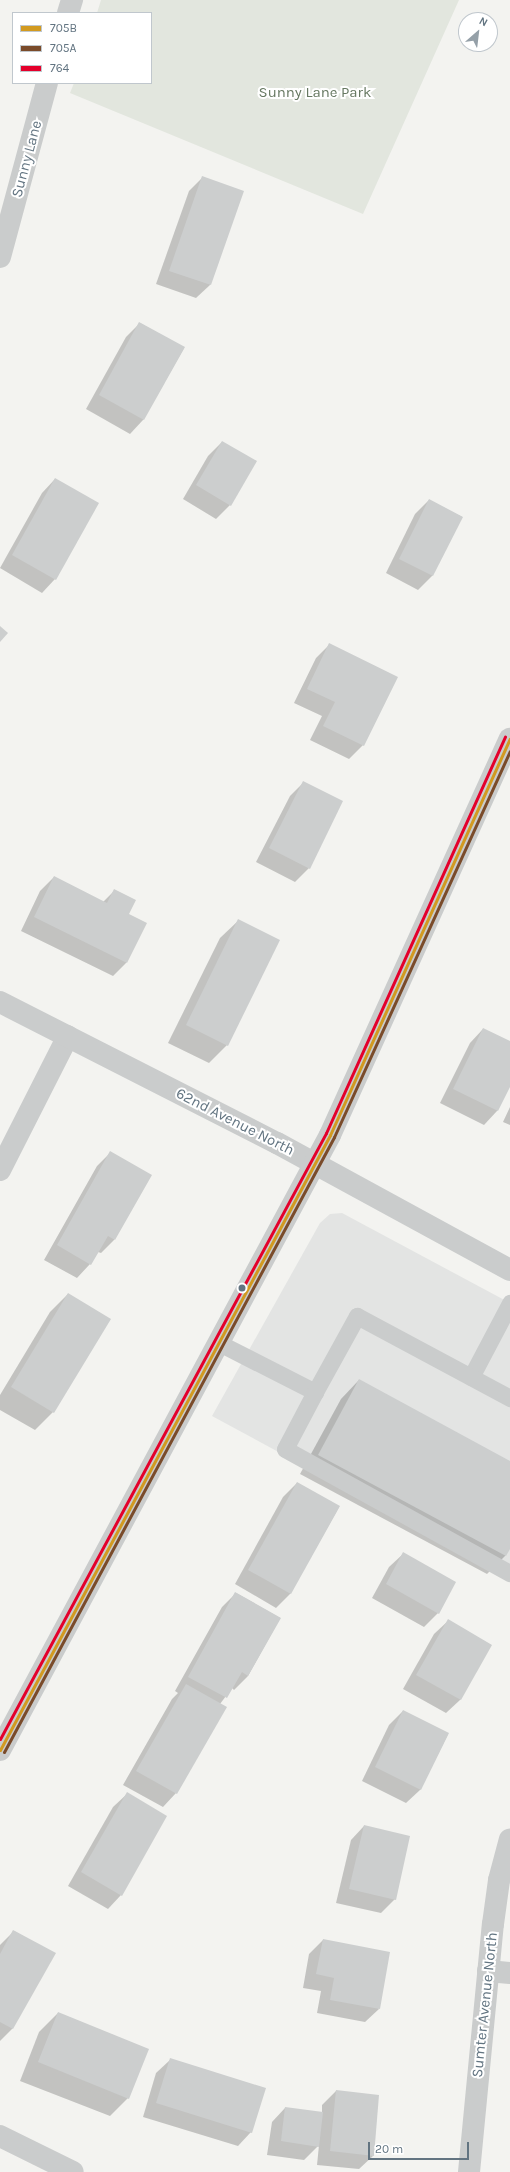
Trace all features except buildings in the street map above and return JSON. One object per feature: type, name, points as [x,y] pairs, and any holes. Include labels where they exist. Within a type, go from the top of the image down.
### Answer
[{"type":"street","points":[[68,12],[72,0]]},
{"type":"street","name":"Sunny Lane","points":[[0,257],[47,84]]},
{"type":"street","points":[[0,1750],[315,1163],[510,739]]},
{"type":"street","name":"62nd Avenue North","points":[[0,1002],[315,1163],[510,1270]]},
{"type":"street","points":[[0,1170],[68,1036]]},
{"type":"street","name":"Sumter Avenue North","points":[[469,2172],[488,1971],[499,1880],[510,1839]]},
{"type":"street","points":[[488,1971],[510,1973]]},
{"type":"street","points":[[0,2136],[73,2172]]},
{"type":"lane","points":[[471,1377],[510,1303]]},
{"type":"lane","points":[[510,1398],[357,1316],[285,1450],[510,1573]]},
{"type":"lane","points":[[219,1343],[315,1392]]},
{"type":"shaded area","points":[[342,1213],[510,1303],[510,1577],[212,1416],[320,1223],[330,1214]]},
{"type":"green space","name":"Sunny Lane Park","points":[[101,0],[459,0],[363,214],[70,93],[74,84],[152,84],[152,12],[97,12]]},
{"type":"transit line","name":"764","points":[[0,1739],[326,1133],[505,737]]},
{"type":"transit line","name":"705B","points":[[0,1750],[330,1135],[510,739]]},
{"type":"transit line","name":"705A","points":[[4,1752],[334,1137],[510,751]]}]
